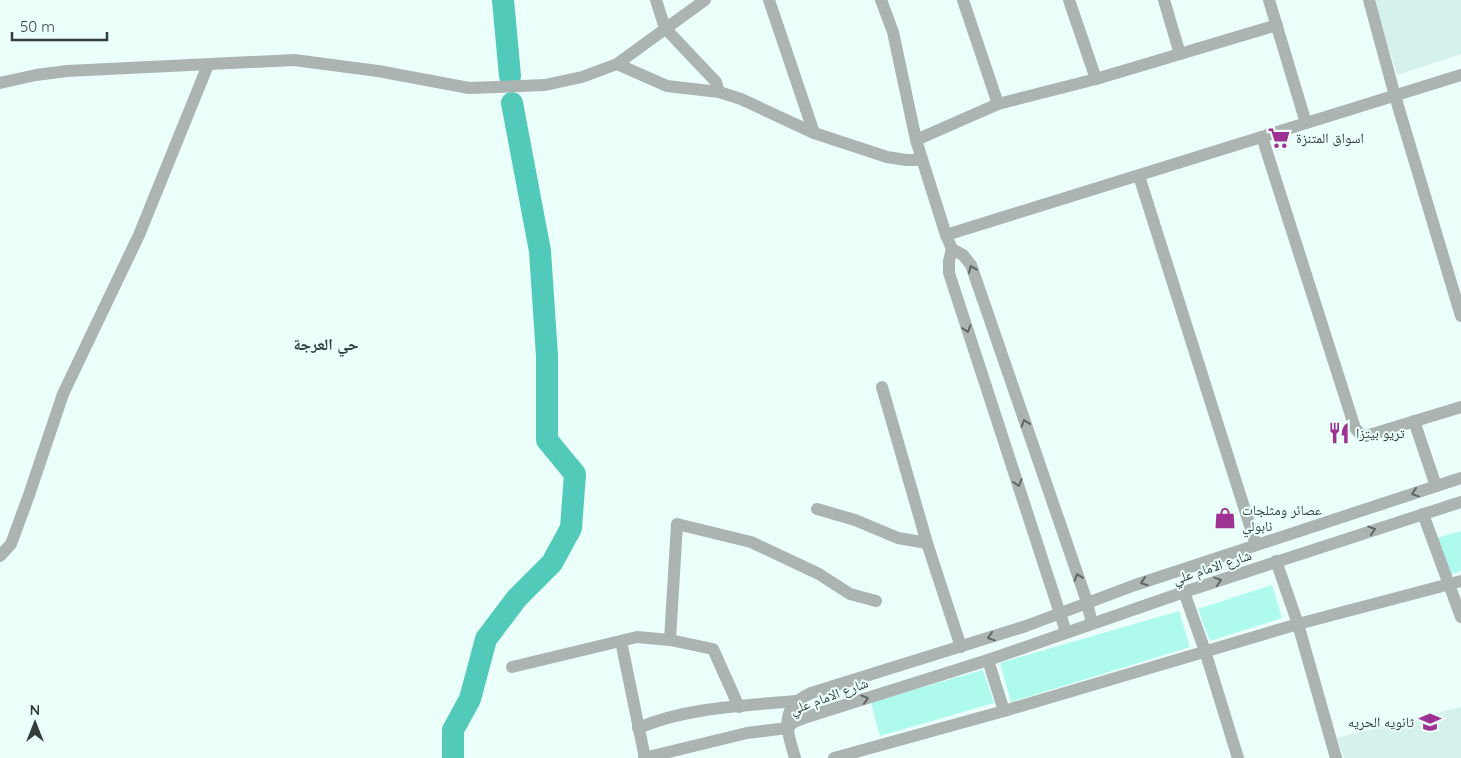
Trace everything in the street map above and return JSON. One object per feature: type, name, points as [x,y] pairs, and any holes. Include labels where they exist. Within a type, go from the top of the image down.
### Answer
[{"type":"street","points":[[656,0],[666,28],[716,82],[719,92]]},
{"type":"street","points":[[0,83],[36,75],[68,71],[294,60],[378,71],[469,88],[545,85],[582,78],[617,64],[705,0]]},
{"type":"street","points":[[769,0],[814,134]]},
{"type":"street","points":[[881,0],[892,32],[916,140],[952,249],[949,273],[1066,632]]},
{"type":"street","points":[[963,0],[998,104]]},
{"type":"street","points":[[1069,0],[1096,79]]},
{"type":"street","points":[[1164,0],[1180,54]]},
{"type":"street","points":[[1369,0],[1394,96],[1461,316]]},
{"type":"street","points":[[1272,1],[1306,123]]},
{"type":"street","points":[[916,140],[998,104],[1096,79],[1278,25]]},
{"type":"street","points":[[617,64],[666,86],[719,92],[741,99],[814,134],[896,159],[922,160]]},
{"type":"street","points":[[0,556],[11,544],[30,495],[64,394],[139,235],[208,65]]},
{"type":"street","points":[[946,235],[1461,75]]},
{"type":"street","points":[[1262,137],[1355,428],[1360,435],[1366,436],[1461,407]]},
{"type":"street","points":[[1140,176],[1256,545]]},
{"type":"street","points":[[952,249],[963,255],[972,265],[1092,623]]},
{"type":"street","points":[[882,388],[927,544],[962,647]]},
{"type":"street","points":[[1414,421],[1436,486]]},
{"type":"street","name":"شارع الامام علي","points":[[787,728],[789,714],[796,701],[820,690],[1026,626],[1086,602],[1461,478]]},
{"type":"street","name":"شارع الامام علي","points":[[787,728],[794,722],[807,717],[988,660],[1184,592],[1461,502]]},
{"type":"street","points":[[816,509],[854,520],[898,538],[927,544]]},
{"type":"street","points":[[1423,514],[1455,583],[1461,617]]},
{"type":"street","points":[[670,640],[677,524],[751,542],[819,574],[850,594],[876,601]]},
{"type":"street","points":[[1276,562],[1298,624],[1336,758]]},
{"type":"street","points":[[834,758],[1004,711],[1298,624],[1455,583]]},
{"type":"street","points":[[1184,592],[1205,651],[1238,758]]},
{"type":"street","points":[[512,667],[638,637],[670,640],[713,649],[739,707]]},
{"type":"street","points":[[621,641],[644,758],[747,733],[787,728],[795,758]]},
{"type":"street","points":[[988,660],[1004,711]]},
{"type":"street","points":[[638,728],[684,713],[796,701]]},
{"type":"shaded area","points":[[1375,0],[1461,0],[1461,54],[1397,75]]},
{"type":"shaded area","name":"ثانويه الحريه","points":[[1461,707],[1461,758],[1344,758],[1337,738]]},
{"type":"green space","points":[[1461,531],[1461,571],[1449,575],[1437,538]]},
{"type":"green space","points":[[1272,585],[1282,618],[1210,641],[1198,609]]},
{"type":"green space","points":[[1179,611],[1190,647],[1011,702],[1000,663]]},
{"type":"green space","points":[[983,670],[994,703],[880,736],[871,702]]},
{"type":"waterway","points":[[503,0],[510,76]]},
{"type":"waterway","points":[[453,758],[453,730],[470,699],[486,639],[517,598],[552,563],[571,528],[575,474],[547,440],[547,356],[540,251],[512,103]]},
{"type":"place","name":"اسواق المتنزة","points":[[1279,138]]},
{"type":"place","name":"تريو بيتزا","points":[[1339,433]]},
{"type":"place","name":"عصائر ومثلجات نابولي","points":[[1225,518]]},
{"type":"place","name":"ثانويه الحريه","points":[[1430,722]]},
{"type":"district","name":"حي العرجة","points":[[326,344]]}]
